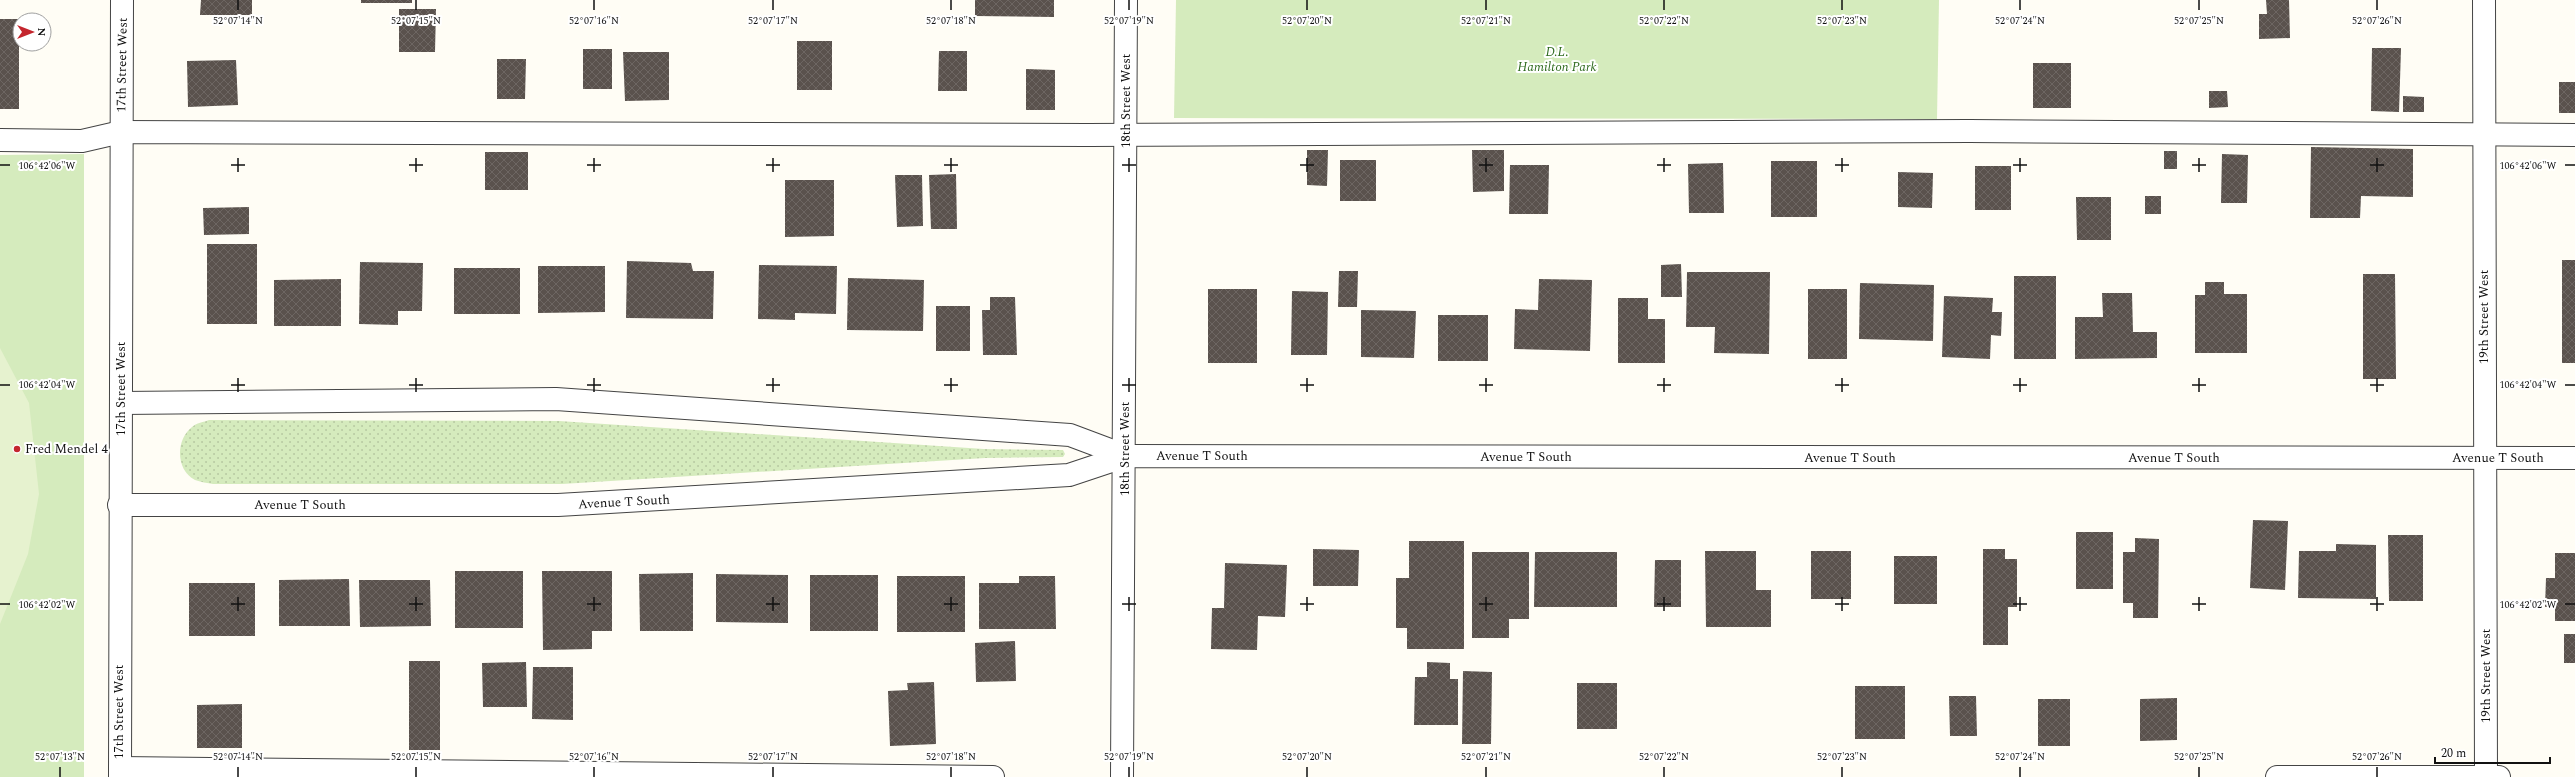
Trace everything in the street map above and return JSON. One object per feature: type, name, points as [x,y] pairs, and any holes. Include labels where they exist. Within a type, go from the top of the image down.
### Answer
[{"type":"street","name":"17th Street West","points":[[120,772],[119,506],[122,403],[122,0]]},
{"type":"street","name":"18th Street West","points":[[1122,777],[1126,456],[1126,0]]},
{"type":"street","name":"19th Street West","points":[[2484,0],[2486,777]]},
{"type":"street","points":[[0,140],[82,140],[121,132],[1126,135],[1954,131],[2484,133],[2575,135]]},
{"type":"street","name":"Avenue T South","points":[[122,403],[556,399],[1070,435],[1126,456]]},
{"type":"street","name":"Avenue T South","points":[[119,506],[558,506],[1069,475],[1126,456],[2575,458]]},
{"type":"street","points":[[120,772],[993,777]]},
{"type":"street","points":[[2277,777],[2498,777]]},
{"type":"green space","name":"D.L. Hamilton Park","points":[[1176,0],[1939,0],[1937,119],[1174,118]]},
{"type":"green space","points":[[84,154],[84,777],[0,777],[0,155]]},
{"type":"green space","name":"Fred Mendel 4","points":[[0,348],[29,403],[39,494],[28,554],[0,624]]},
{"type":"green space","points":[[209,420],[559,421],[984,449],[1063,450],[1065,454],[1063,457],[985,458],[562,484],[213,484],[195,480],[188,475],[181,462],[180,454],[183,439],[187,432],[196,424]]},
{"type":"building","points":[[201,0],[252,0],[252,15],[200,15]]},
{"type":"building","points":[[361,0],[412,0],[412,3],[361,3]]},
{"type":"building","points":[[975,0],[1054,0],[1054,17],[975,16]]},
{"type":"building","points":[[2266,0],[2289,0],[2290,38],[2259,39],[2259,14],[2267,14]]},
{"type":"building","points":[[399,9],[436,9],[435,52],[399,52]]},
{"type":"building","points":[[0,19],[12,19],[12,52],[19,52],[19,109],[0,109]]},
{"type":"building","points":[[797,41],[832,41],[832,90],[797,90]]},
{"type":"building","points":[[2372,48],[2401,48],[2399,112],[2371,111]]},
{"type":"building","points":[[583,49],[612,49],[612,89],[583,89]]},
{"type":"building","points":[[939,51],[967,51],[967,91],[938,91]]},
{"type":"building","points":[[623,52],[669,52],[669,100],[625,101]]},
{"type":"building","points":[[497,59],[526,59],[525,99],[497,99]]},
{"type":"building","points":[[236,60],[238,105],[188,107],[187,61]]},
{"type":"building","points":[[2033,63],[2071,63],[2071,108],[2033,108]]},
{"type":"building","points":[[1026,69],[1055,70],[1055,110],[1026,110]]},
{"type":"building","points":[[2559,82],[2575,82],[2575,113],[2559,113]]},
{"type":"building","points":[[2209,91],[2227,91],[2228,107],[2209,108]]},
{"type":"building","points":[[2403,96],[2424,97],[2424,112],[2403,112]]},
{"type":"building","points":[[2311,147],[2413,149],[2413,197],[2361,196],[2360,218],[2310,218]]},
{"type":"building","points":[[1307,150],[1328,150],[1327,186],[1307,185]]},
{"type":"building","points":[[1472,150],[1504,150],[1504,191],[1473,192]]},
{"type":"building","points":[[2164,151],[2177,151],[2177,169],[2164,169]]},
{"type":"building","points":[[485,152],[528,152],[528,190],[485,190]]},
{"type":"building","points":[[2222,154],[2248,155],[2247,203],[2221,203]]},
{"type":"building","points":[[1340,160],[1376,160],[1376,201],[1340,201]]},
{"type":"building","points":[[1771,161],[1817,161],[1817,217],[1771,217]]},
{"type":"building","points":[[1723,163],[1724,213],[1689,213],[1688,164]]},
{"type":"building","points":[[1510,165],[1549,165],[1548,214],[1509,214]]},
{"type":"building","points":[[1975,166],[2011,166],[2011,210],[1975,210]]},
{"type":"building","points":[[1898,172],[1933,173],[1932,208],[1898,207]]},
{"type":"building","points":[[956,174],[957,229],[931,229],[929,175]]},
{"type":"building","points":[[895,175],[922,175],[923,226],[897,227]]},
{"type":"building","points":[[785,180],[834,180],[834,236],[785,237]]},
{"type":"building","points":[[2145,196],[2161,196],[2161,214],[2145,214]]},
{"type":"building","points":[[2076,197],[2111,197],[2111,240],[2077,240]]},
{"type":"building","points":[[249,207],[249,234],[204,235],[203,208]]},
{"type":"building","points":[[207,244],[257,244],[257,324],[207,324]]},
{"type":"building","points":[[2562,260],[2575,260],[2575,363],[2562,363]]},
{"type":"building","points":[[627,261],[691,263],[693,271],[714,271],[713,319],[626,318]]},
{"type":"building","points":[[360,262],[423,263],[422,311],[398,311],[398,325],[359,324]]},
{"type":"building","points":[[1681,264],[1682,297],[1661,297],[1661,265]]},
{"type":"building","points":[[759,265],[837,266],[836,314],[795,313],[795,320],[758,319]]},
{"type":"building","points":[[538,266],[605,266],[605,312],[538,313]]},
{"type":"building","points":[[454,268],[520,268],[520,314],[454,314]]},
{"type":"building","points":[[1339,271],[1358,271],[1357,307],[1338,307]]},
{"type":"building","points":[[1687,272],[1770,272],[1769,354],[1714,353],[1715,327],[1686,327]]},
{"type":"building","points":[[2363,274],[2395,274],[2396,379],[2363,379]]},
{"type":"building","points":[[2014,276],[2056,276],[2056,359],[2014,359]]},
{"type":"building","points":[[848,278],[924,280],[923,331],[847,330]]},
{"type":"building","points":[[341,279],[341,326],[274,326],[274,280]]},
{"type":"building","points":[[1539,279],[1592,280],[1590,351],[1514,349],[1515,309],[1538,310]]},
{"type":"building","points":[[2205,282],[2224,282],[2224,294],[2247,294],[2247,353],[2195,353],[2195,295],[2205,295]]},
{"type":"building","points":[[1860,283],[1934,285],[1933,341],[1859,339]]},
{"type":"building","points":[[1208,289],[1257,289],[1257,363],[1208,363]]},
{"type":"building","points":[[1808,289],[1847,289],[1847,359],[1808,359]]},
{"type":"building","points":[[1292,291],[1328,292],[1327,355],[1291,355]]},
{"type":"building","points":[[2102,293],[2132,293],[2133,332],[2157,332],[2157,358],[2075,359],[2075,317],[2103,317]]},
{"type":"building","points":[[1944,296],[1993,298],[1992,312],[2002,312],[2001,336],[1991,335],[1990,359],[1942,357]]},
{"type":"building","points":[[990,297],[1015,297],[1017,355],[983,355],[982,310],[990,310]]},
{"type":"building","points":[[1618,298],[1648,298],[1648,319],[1665,319],[1665,363],[1618,363]]},
{"type":"building","points":[[936,306],[970,306],[970,351],[936,351]]},
{"type":"building","points":[[1361,310],[1416,311],[1414,358],[1361,357]]},
{"type":"building","points":[[1438,315],[1488,315],[1488,361],[1438,361]]},
{"type":"building","points":[[2253,520],[2288,521],[2285,590],[2250,588]]},
{"type":"building","points":[[2076,532],[2113,532],[2113,589],[2076,589]]},
{"type":"building","points":[[2388,535],[2423,535],[2423,601],[2389,601]]},
{"type":"building","points":[[2135,538],[2159,539],[2158,618],[2133,618],[2133,603],[2123,603],[2123,552],[2135,552]]},
{"type":"building","points":[[1409,541],[1464,541],[1464,649],[1407,649],[1407,628],[1396,628],[1396,578],[1409,578]]},
{"type":"building","points":[[2336,544],[2376,545],[2376,599],[2298,598],[2299,551],[2336,551]]},
{"type":"building","points":[[1313,549],[1359,550],[1358,586],[1313,586]]},
{"type":"building","points":[[1983,549],[2005,549],[2005,559],[2017,559],[2017,607],[2008,607],[2008,645],[1983,645]]},
{"type":"building","points":[[1705,551],[1756,551],[1756,590],[1771,590],[1771,627],[1706,627]]},
{"type":"building","points":[[1811,551],[1851,551],[1851,599],[1811,599]]},
{"type":"building","points":[[1472,552],[1529,552],[1529,619],[1509,619],[1509,638],[1472,638]]},
{"type":"building","points":[[1535,552],[1617,552],[1617,607],[1534,607]]},
{"type":"building","points":[[2555,553],[2575,553],[2575,621],[2555,621],[2555,607],[2545,607],[2546,578],[2555,578]]},
{"type":"building","points":[[1894,556],[1937,556],[1937,604],[1894,604]]},
{"type":"building","points":[[1655,560],[1681,560],[1681,607],[1654,607]]},
{"type":"building","points":[[1225,563],[1287,565],[1285,617],[1258,616],[1257,650],[1211,649],[1212,608],[1224,608]]},
{"type":"building","points":[[455,571],[523,571],[523,628],[455,628]]},
{"type":"building","points":[[542,571],[612,571],[612,631],[592,631],[592,649],[543,650]]},
{"type":"building","points":[[693,573],[693,631],[640,631],[639,574]]},
{"type":"building","points":[[716,574],[788,575],[788,623],[716,622]]},
{"type":"building","points":[[810,575],[878,575],[878,631],[810,631]]},
{"type":"building","points":[[897,576],[965,576],[965,632],[897,632]]},
{"type":"building","points":[[1019,576],[1055,576],[1056,629],[979,629],[979,583],[1019,583]]},
{"type":"building","points":[[349,579],[350,626],[279,626],[279,580]]},
{"type":"building","points":[[359,580],[430,580],[431,626],[360,627]]},
{"type":"building","points":[[189,583],[255,583],[255,636],[189,636]]},
{"type":"building","points":[[2564,634],[2575,634],[2575,663],[2564,663]]},
{"type":"building","points":[[1015,641],[1016,681],[976,682],[975,643]]},
{"type":"building","points":[[409,661],[440,661],[440,750],[409,750]]},
{"type":"building","points":[[526,662],[527,707],[483,707],[482,663]]},
{"type":"building","points":[[1427,662],[1450,663],[1450,679],[1458,679],[1458,725],[1414,725],[1415,677],[1427,677]]},
{"type":"building","points":[[533,667],[573,667],[573,720],[532,719]]},
{"type":"building","points":[[1463,671],[1492,672],[1491,744],[1462,744]]},
{"type":"building","points":[[934,682],[936,744],[890,746],[888,691],[908,690],[907,683]]},
{"type":"building","points":[[1577,683],[1617,683],[1617,729],[1577,729]]},
{"type":"building","points":[[1855,686],[1905,686],[1905,739],[1855,739]]},
{"type":"building","points":[[1949,696],[1976,696],[1977,736],[1950,736]]},
{"type":"building","points":[[2177,698],[2177,740],[2140,741],[2140,699]]},
{"type":"building","points":[[2038,699],[2070,699],[2070,746],[2038,746]]},
{"type":"building","points":[[242,704],[242,748],[197,748],[197,705]]},
{"type":"place","name":"Fred Mendel 4","points":[[17,449]]}]
